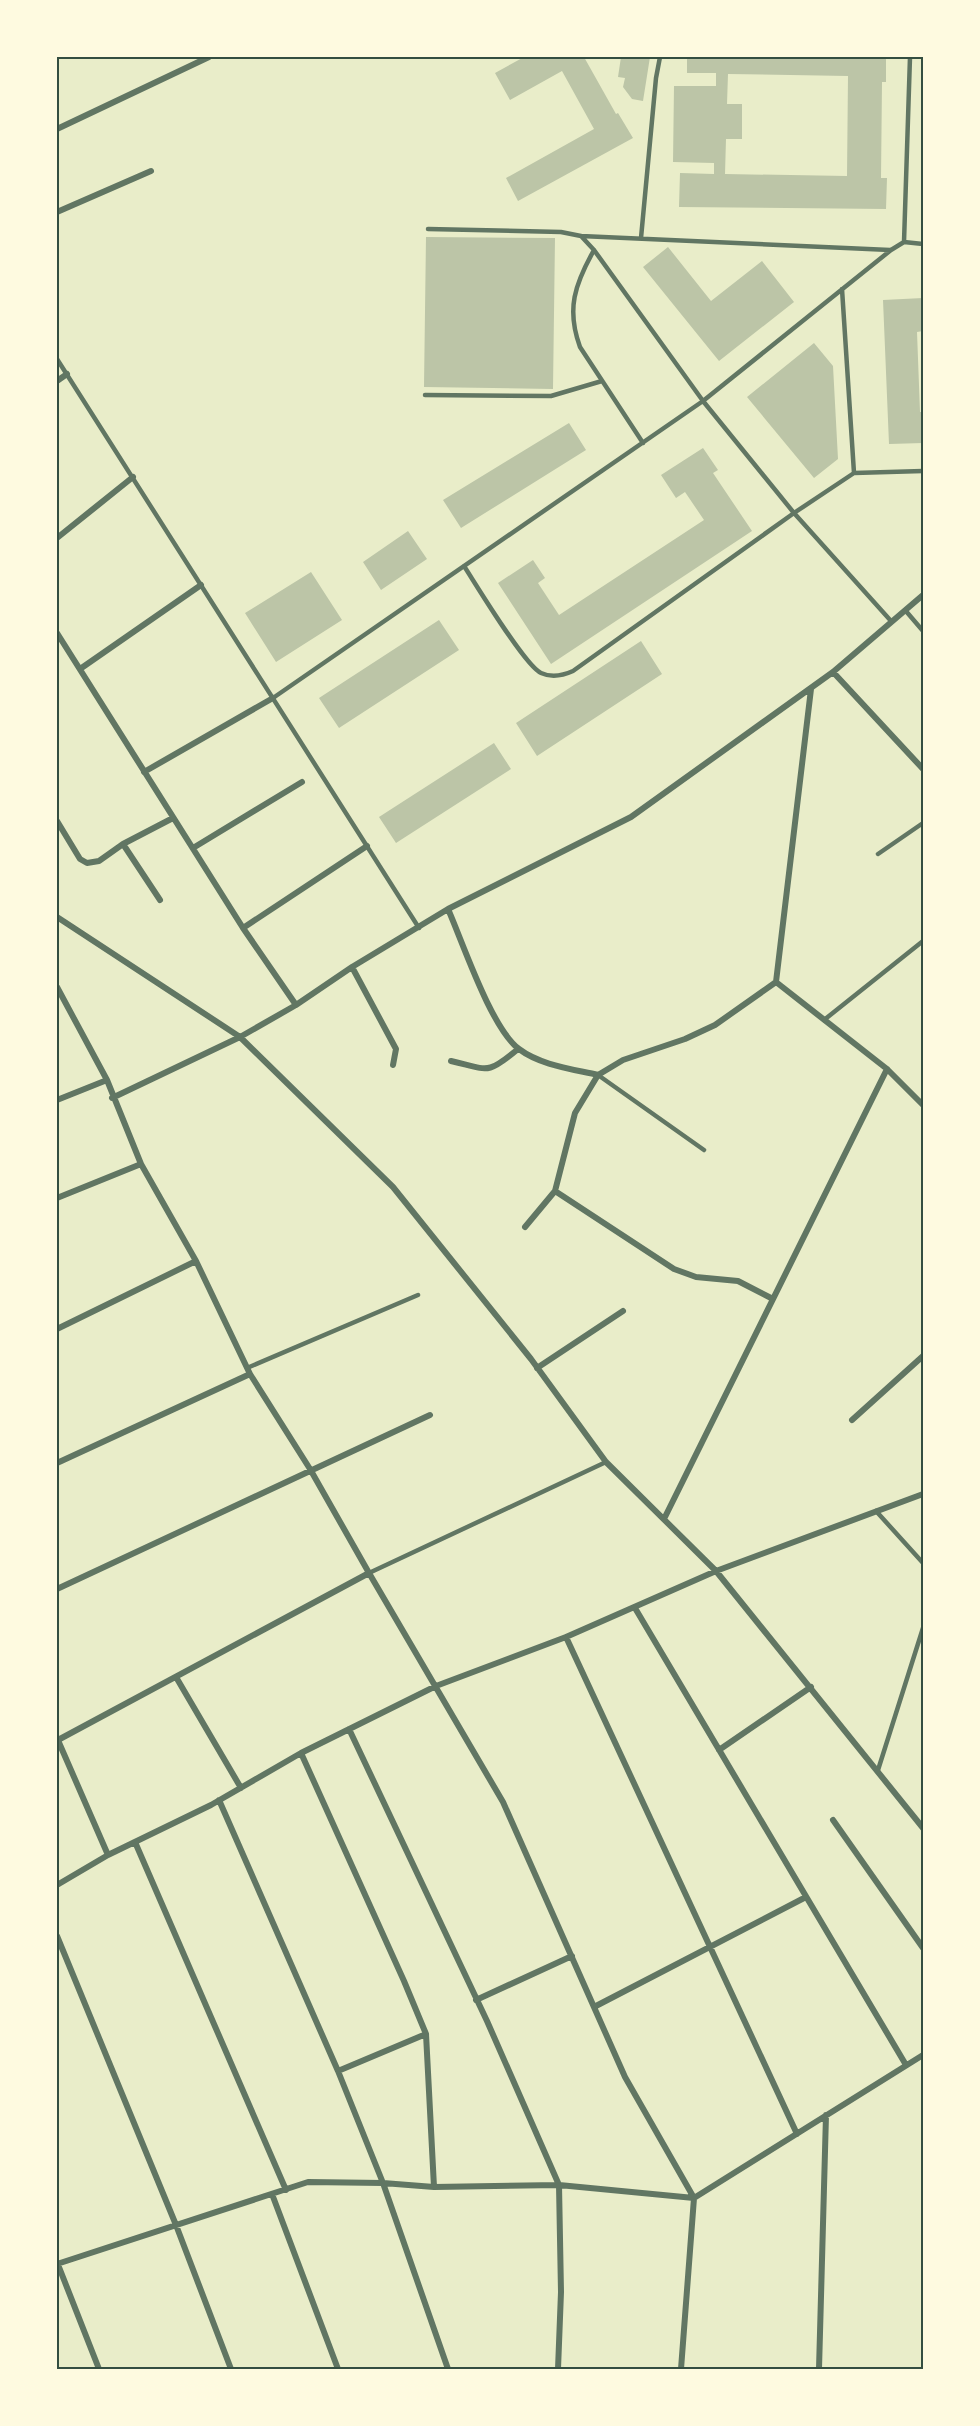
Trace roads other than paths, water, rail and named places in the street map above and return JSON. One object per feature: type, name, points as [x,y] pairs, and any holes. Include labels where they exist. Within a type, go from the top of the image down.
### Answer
[{"type":"street","points":[[57,129],[209,57]]},
{"type":"street","points":[[57,212],[151,171]]},
{"type":"street","points":[[57,381],[67,374]]},
{"type":"street","points":[[57,538],[133,477]]},
{"type":"street","points":[[80,669],[201,585]]},
{"type":"street","points":[[112,1098],[240,1037],[296,1005],[352,967],[448,909],[631,817],[811,689],[923,595]]},
{"type":"street","points":[[57,633],[243,928],[296,1005]]},
{"type":"street","points":[[833,672],[923,769]]},
{"type":"street","points":[[525,1227],[555,1191],[575,1113],[598,1075],[623,1060],[685,1039],[715,1025],[776,982],[811,689]]},
{"type":"street","points":[[144,772],[273,698]]},
{"type":"street","points":[[193,848],[302,782]]},
{"type":"street","points":[[57,821],[80,859],[87,863],[99,861],[123,844],[173,818]]},
{"type":"street","points":[[123,844],[160,900]]},
{"type":"street","points":[[243,928],[367,846]]},
{"type":"street","points":[[448,909],[500,1028],[518,1049],[539,1060],[598,1075]]},
{"type":"street","points":[[57,917],[240,1037],[393,1187],[537,1368],[606,1462],[716,1571],[923,1828]]},
{"type":"street","points":[[352,967],[396,1049],[393,1065]]},
{"type":"street","points":[[776,982],[887,1069],[923,1105]]},
{"type":"street","points":[[57,987],[107,1080],[112,1098],[141,1164],[196,1261],[248,1371],[310,1469],[503,1802],[625,2077],[694,2198],[681,2369]]},
{"type":"street","points":[[451,1061],[489,1069],[497,1067],[518,1049]]},
{"type":"street","points":[[664,1519],[887,1069]]},
{"type":"street","points":[[57,1100],[107,1080]]},
{"type":"street","points":[[57,1198],[141,1164]]},
{"type":"street","points":[[555,1191],[674,1269],[696,1277],[738,1281],[773,1299]]},
{"type":"street","points":[[57,1329],[196,1261]]},
{"type":"street","points":[[537,1368],[623,1311]]},
{"type":"street","points":[[852,1420],[923,1356]]},
{"type":"street","points":[[57,1463],[248,1371]]},
{"type":"street","points":[[57,1589],[430,1415]]},
{"type":"street","points":[[57,1885],[108,1855],[219,1800],[301,1753],[436,1686],[566,1637],[716,1571],[923,1494]]},
{"type":"street","points":[[108,1855],[58,1738],[369,1573]]},
{"type":"street","points":[[635,1608],[906,2066]]},
{"type":"street","points":[[566,1637],[797,2134]]},
{"type":"street","points":[[176,1677],[240,1788]]},
{"type":"street","points":[[719,1750],[810,1688]]},
{"type":"street","points":[[349,1729],[476,2000],[559,2185],[561,2292],[558,2369]]},
{"type":"street","points":[[301,1753],[426,2034],[434,2187]]},
{"type":"street","points":[[219,1800],[338,2071],[383,2183],[448,2369]]},
{"type":"street","points":[[833,1820],[923,1948]]},
{"type":"street","points":[[135,1842],[285,2190]]},
{"type":"street","points":[[594,2007],[806,1897]]},
{"type":"street","points":[[57,1936],[176,2225],[231,2369]]},
{"type":"street","points":[[476,2000],[572,1956]]},
{"type":"street","points":[[338,2071],[426,2034]]},
{"type":"street","points":[[99,2369],[57,2263],[308,2182],[383,2183],[434,2187],[559,2185],[694,2198],[923,2055]]},
{"type":"street","points":[[819,2369],[826,2115]]},
{"type":"street","points":[[272,2194],[338,2369]]},
{"type":"lane","points":[[640,238],[660,57]]},
{"type":"lane","points":[[904,242],[910,57]]},
{"type":"lane","points":[[428,229],[561,232],[581,236],[891,250]]},
{"type":"lane","points":[[581,236],[594,250],[703,401],[794,513],[891,621]]},
{"type":"lane","points":[[273,698],[703,401],[891,250],[904,242],[923,244]]},
{"type":"lane","points":[[594,250],[579,277],[573,315],[575,332],[580,347],[643,443]]},
{"type":"lane","points":[[842,289],[854,473]]},
{"type":"lane","points":[[57,359],[419,928]]},
{"type":"lane","points":[[425,395],[550,396],[602,381]]},
{"type":"lane","points":[[464,566],[532,667],[551,676],[563,676],[854,473],[923,471]]},
{"type":"lane","points":[[905,610],[923,631]]},
{"type":"lane","points":[[878,854],[923,823]]},
{"type":"lane","points":[[824,1020],[923,941]]},
{"type":"lane","points":[[598,1075],[704,1150]]},
{"type":"lane","points":[[248,1371],[418,1295]]},
{"type":"lane","points":[[369,1573],[606,1462]]},
{"type":"lane","points":[[876,1511],[923,1563]]},
{"type":"lane","points":[[878,1770],[923,1628]]}]
